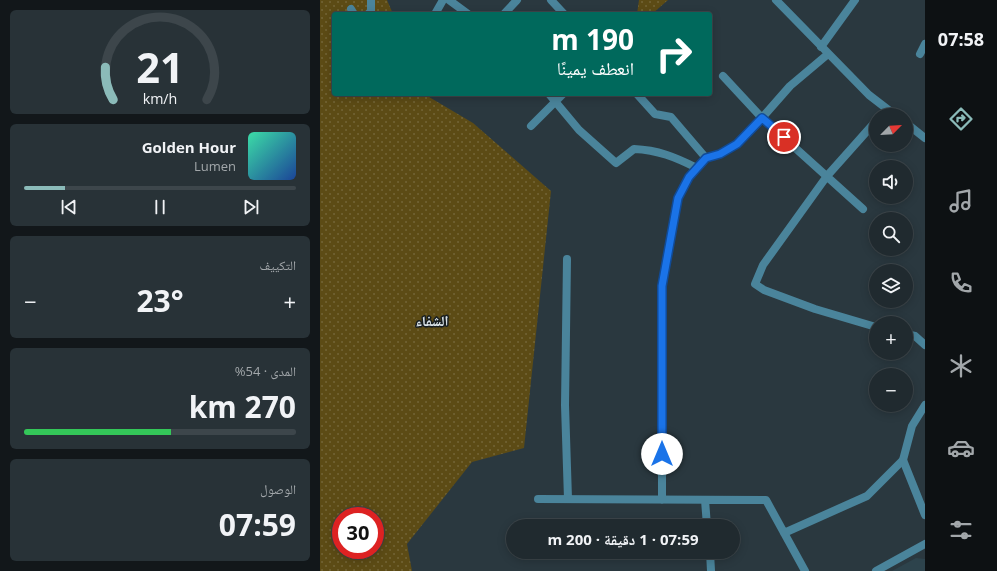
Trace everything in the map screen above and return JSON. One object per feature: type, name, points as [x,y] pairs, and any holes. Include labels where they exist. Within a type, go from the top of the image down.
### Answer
[{"type":"street","points":[[370,12],[371,0]]},
{"type":"street","points":[[436,12],[443,0]]},
{"type":"street","points":[[449,0],[465,12]]},
{"type":"street","points":[[506,12],[517,0]]},
{"type":"street","points":[[551,0],[562,12]]},
{"type":"street","points":[[776,0],[881,108]]},
{"type":"street","points":[[662,500],[662,286],[678,198],[689,177],[706,158],[720,154],[737,144],[824,50],[855,0]]},
{"type":"street","points":[[920,54],[925,44]]},
{"type":"street","points":[[722,76],[762,118],[863,209]]},
{"type":"street","points":[[551,96],[579,130],[616,163],[634,148],[672,156],[697,168]]},
{"type":"street","points":[[531,126],[561,96]]},
{"type":"street","points":[[639,96],[655,114],[671,117],[706,158]]},
{"type":"street","points":[[913,129],[925,138]]},
{"type":"street","points":[[869,130],[827,176],[763,266],[755,284],[764,290],[815,309],[869,325]]},
{"type":"street","points":[[567,259],[565,405],[568,499]]},
{"type":"street","points":[[913,336],[925,345]]},
{"type":"street","points":[[784,533],[867,496],[903,460],[912,426],[925,406]]},
{"type":"street","points":[[903,460],[925,515]]},
{"type":"street","points":[[538,499],[766,500],[805,571]]},
{"type":"street","points":[[705,500],[706,519]]},
{"type":"street","points":[[876,571],[925,544]]},
{"type":"street","points":[[710,559],[711,571]]},
{"type":"shaded area","points":[[320,0],[387,0],[392,12],[332,12],[332,96],[427,96],[473,123],[551,191],[524,448],[472,462],[407,544],[412,571],[320,571]]},
{"type":"shaded area","points":[[639,0],[668,0],[654,12],[637,12]]},
{"type":"shaded area","points":[[916,558],[925,559],[925,571],[892,571]]},
{"type":"district","name":"الشفاء","points":[[432,320]]},
{"type":"route","points":[[662,454],[662,286],[678,198],[689,177],[706,158],[720,154],[737,144],[762,118],[784,137]]}]
